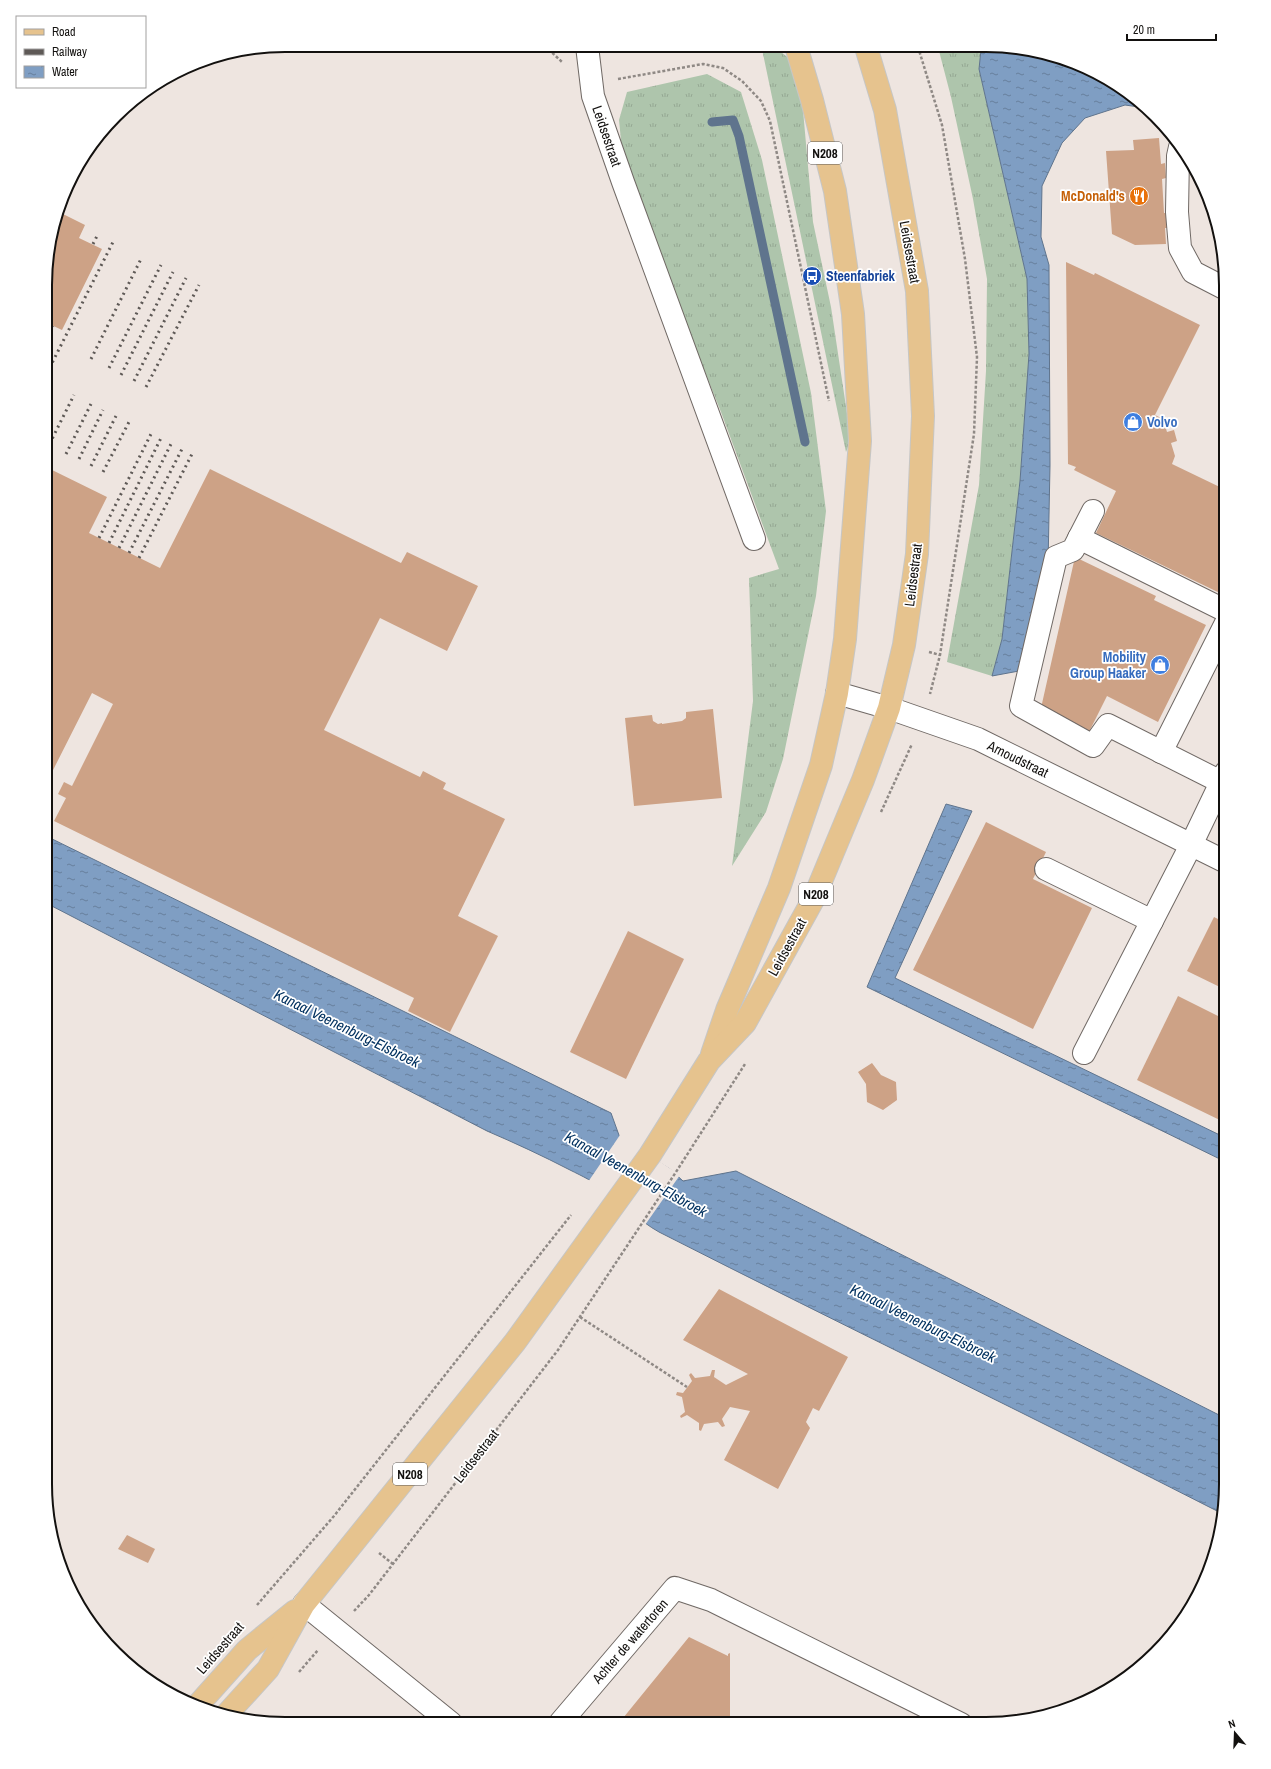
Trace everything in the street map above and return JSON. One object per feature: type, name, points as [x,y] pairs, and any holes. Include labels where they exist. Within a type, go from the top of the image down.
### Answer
[{"type":"main road","name":"Leidsestraat","points":[[709,1060],[727,1010],[779,888],[821,765],[837,693],[845,639],[860,441],[853,314],[835,191],[812,100],[798,52]]},
{"type":"main road","name":"Leidsestraat","points":[[230,1710],[268,1668],[304,1604],[515,1342],[616,1205],[650,1155],[709,1060],[745,1022],[814,898],[863,780],[889,708],[904,645],[917,554],[923,416],[917,291],[885,110],[868,52]]},
{"type":"main road","name":"Leidsestraat","points":[[201,1701],[247,1650],[304,1604]]},
{"type":"street","name":"Leidsestraat","points":[[588,52],[596,103],[631,205],[754,539]]},
{"type":"street","points":[[1179,154],[1177,212],[1180,248],[1193,272],[1219,285]]},
{"type":"street","points":[[1093,511],[1073,550],[1056,557],[1021,706],[1093,746],[1108,726],[1161,752],[1219,775]]},
{"type":"street","points":[[1079,538],[1219,608]]},
{"type":"street","points":[[1161,752],[1219,637]]},
{"type":"street","name":"Arnoudstraat","points":[[837,693],[889,708],[978,739],[1219,858]]},
{"type":"street","points":[[1084,1053],[1192,845],[1219,786]]},
{"type":"street","points":[[1046,869],[1152,920]]},
{"type":"street","name":"Achter de watertoren","points":[[565,1717],[675,1588],[711,1600],[947,1717]]},
{"type":"street","points":[[304,1604],[446,1717]]},
{"type":"path","name":"Leidsestraat","points":[[297,1674],[369,1595],[558,1350],[676,1172]]},
{"type":"path","name":"Leidsestraat","points":[[254,1608],[334,1516],[572,1214]]},
{"type":"path","points":[[580,1317],[687,1387]]},
{"type":"green space","points":[[763,52],[781,52],[791,60],[802,99],[813,222],[831,307],[851,440],[846,452]]},
{"type":"green space","points":[[939,52],[981,52],[979,69],[1027,279],[1029,354],[1020,481],[1002,639],[992,676],[947,662],[979,485],[986,371],[987,279],[973,199],[951,97]]},
{"type":"green space","points":[[707,74],[741,92],[762,160],[811,393],[826,511],[816,596],[783,759],[766,812],[732,866],[753,701],[749,578],[779,569],[721,412],[624,171],[619,120],[627,92]]},
{"type":"water","points":[[981,52],[1001,52],[1031,56],[1061,64],[1089,76],[1115,91],[1135,106],[1125,105],[1085,118],[1062,143],[1042,186],[1041,237],[1049,265],[1050,465],[1048,566],[1019,671],[992,676],[1002,639],[1020,481],[1029,354],[1027,279],[979,69]]},
{"type":"water","points":[[946,804],[972,811],[895,978],[1219,1135],[1219,1159],[867,987]]},
{"type":"water","name":"Kanaal Veenenburg-Elsbroek","points":[[52,839],[611,1113],[620,1138],[670,1169],[683,1181],[736,1171],[1219,1415],[1219,1499],[1217,1511],[659,1232],[645,1223],[613,1196],[588,1179],[487,1131],[52,906]]},
{"type":"pier","points":[[620,1135],[680,1175],[645,1225],[605,1192],[588,1182]]},
{"type":"building","points":[[1159,138],[1161,164],[1165,163],[1166,178],[1162,179],[1164,213],[1168,213],[1169,228],[1165,228],[1166,244],[1135,245],[1112,234],[1106,151],[1134,150],[1133,140]]},
{"type":"building","points":[[63,214],[85,225],[79,238],[102,249],[62,330],[52,325],[52,270],[56,240]]},
{"type":"building","points":[[1066,262],[1094,275],[1095,273],[1200,325],[1155,415],[1163,419],[1167,432],[1174,430],[1177,441],[1171,443],[1175,456],[1172,464],[1219,487],[1219,593],[1096,533],[1116,491],[1074,470],[1076,467],[1068,464]]},
{"type":"building","points":[[210,469],[401,563],[407,552],[478,586],[447,651],[380,618],[324,730],[420,777],[423,771],[446,783],[443,789],[505,819],[458,916],[498,936],[450,1032],[408,1011],[414,998],[54,821],[66,798],[58,794],[64,782],[72,786],[113,704],[92,693],[52,772],[52,470],[107,497],[89,533],[160,568]]},
{"type":"building","points":[[1075,557],[1156,596],[1154,600],[1206,625],[1158,722],[1107,696],[1089,732],[1041,708]]},
{"type":"building","points":[[713,709],[722,798],[634,806],[625,718],[652,715],[653,721],[658,724],[662,724],[682,721],[686,718],[686,712]]},
{"type":"building","points":[[986,822],[1046,852],[1033,879],[1092,908],[1033,1029],[913,970]]},
{"type":"building","points":[[1214,917],[1219,920],[1219,987],[1187,971]]},
{"type":"building","points":[[628,931],[684,959],[626,1079],[570,1052]]},
{"type":"building","points":[[1178,996],[1219,1016],[1219,1120],[1137,1080]]},
{"type":"building","points":[[872,1063],[881,1075],[896,1082],[897,1100],[883,1110],[867,1102],[866,1084],[858,1072]]},
{"type":"building","points":[[719,1289],[848,1357],[819,1411],[813,1408],[806,1422],[810,1428],[778,1489],[724,1460],[750,1411],[730,1407],[722,1419],[725,1426],[722,1427],[718,1422],[704,1424],[701,1431],[699,1430],[699,1423],[687,1415],[681,1418],[680,1416],[685,1412],[682,1397],[676,1395],[677,1392],[683,1393],[692,1381],[689,1375],[691,1373],[695,1378],[710,1376],[712,1370],[715,1370],[714,1377],[726,1385],[748,1374],[683,1340]]},
{"type":"building","points":[[127,1535],[155,1549],[148,1563],[118,1549]]},
{"type":"building","points":[[689,1637],[728,1656],[730,1653],[730,1717],[624,1717]]},
{"type":"waterway","points":[[712,122],[733,120],[739,136],[805,442]]},
{"type":"railway","points":[[93,244],[98,234]]},
{"type":"railway","points":[[52,363],[113,242]]},
{"type":"railway","points":[[91,359],[142,257]]},
{"type":"railway","points":[[109,368],[161,265]]},
{"type":"railway","points":[[121,375],[173,272]]},
{"type":"railway","points":[[134,381],[186,278]]},
{"type":"railway","points":[[146,387],[199,285]]},
{"type":"railway","points":[[52,439],[74,395]]},
{"type":"railway","points":[[66,454],[91,404]]},
{"type":"railway","points":[[79,459],[103,410]]},
{"type":"railway","points":[[91,466],[116,416]]},
{"type":"railway","points":[[103,472],[129,422]]},
{"type":"railway","points":[[99,538],[151,434]]},
{"type":"railway","points":[[109,543],[161,438]]},
{"type":"railway","points":[[119,548],[171,444]]},
{"type":"railway","points":[[129,553],[182,449]]},
{"type":"railway","points":[[139,558],[192,454]]},
{"type":"place","name":"McDonald's","points":[[1139,196]]},
{"type":"place","name":"Steenfabriek","points":[[812,276]]},
{"type":"place","name":"Volvo","points":[[1133,422]]},
{"type":"place","name":"Mobility Group Haaker","points":[[1160,665]]}]
